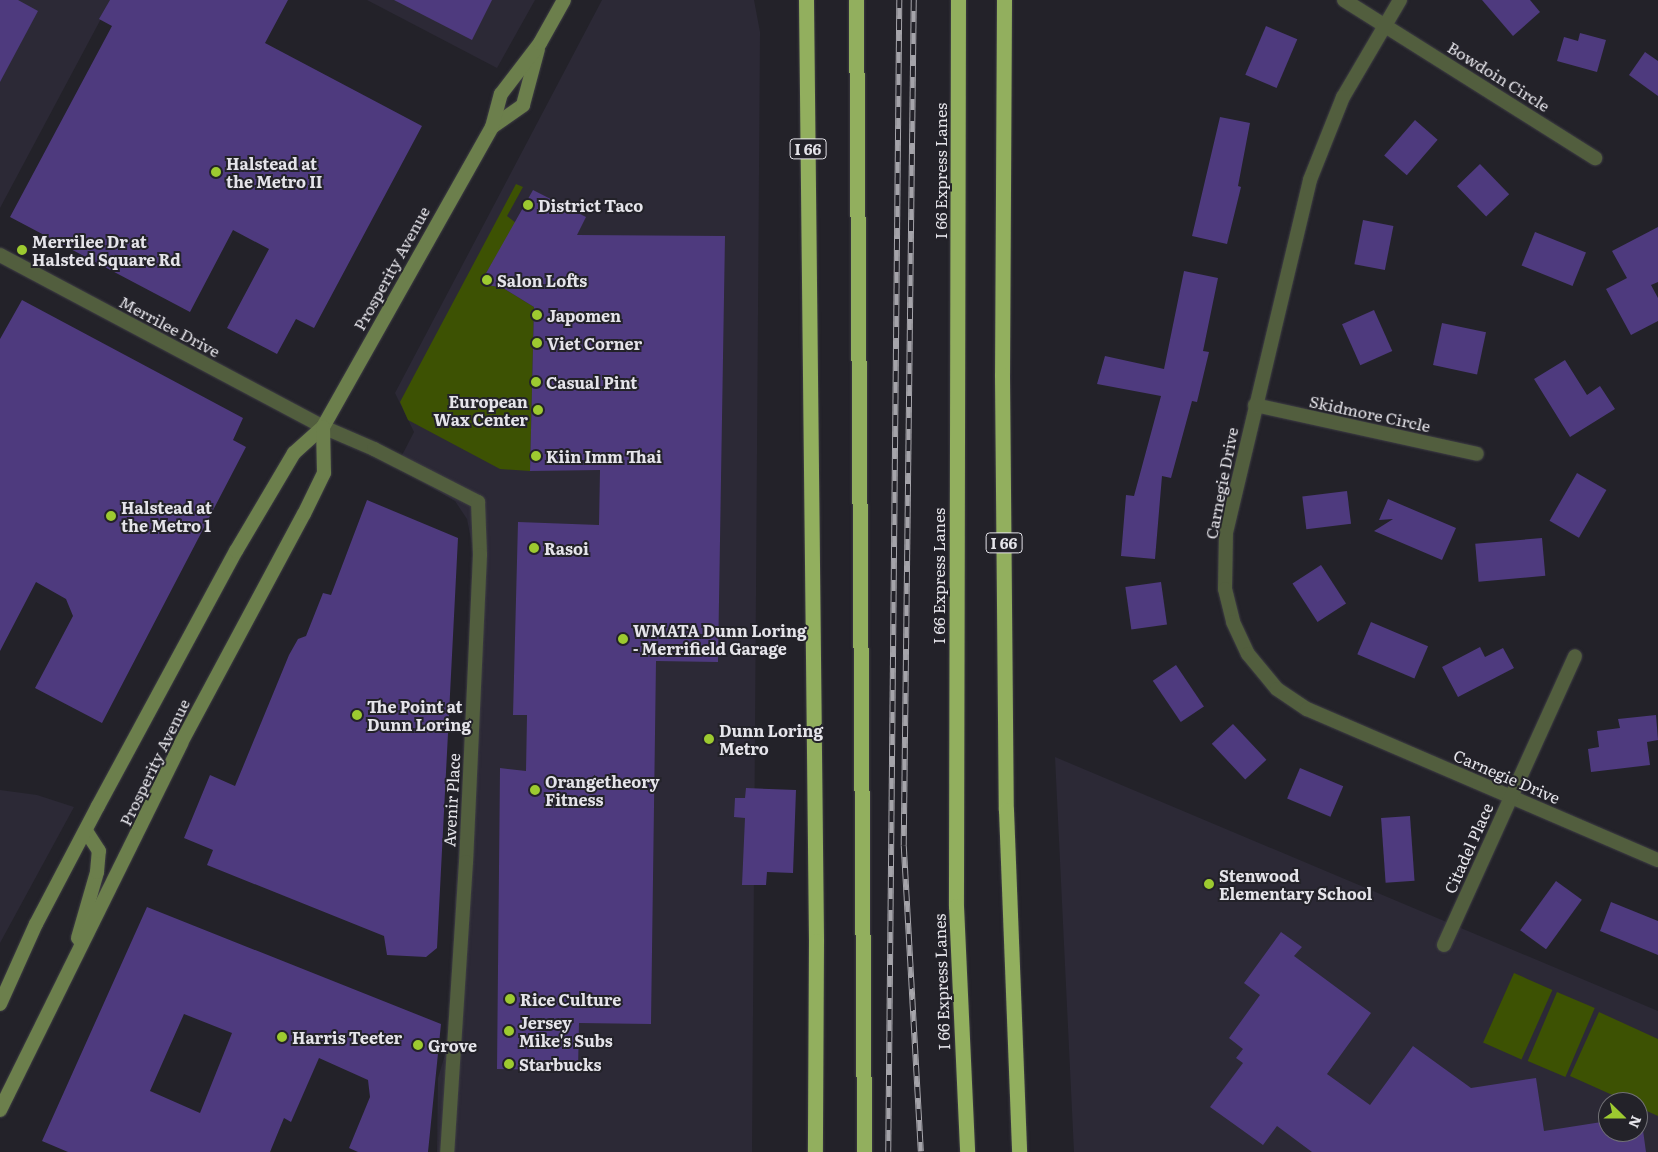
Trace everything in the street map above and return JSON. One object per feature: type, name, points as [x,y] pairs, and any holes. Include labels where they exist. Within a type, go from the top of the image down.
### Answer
[{"type":"highway","name":"I 66","points":[[806,0],[816,922],[815,1152]]},
{"type":"highway","points":[[856,0],[859,206],[864,1152]]},
{"type":"highway","points":[[859,206],[866,0]]},
{"type":"highway","name":"I 66 Express Lanes","points":[[958,0],[956,906],[967,1152]]},
{"type":"highway","name":"I 66","points":[[1004,0],[1002,375],[1006,810],[1019,1152]]},
{"type":"main road","name":"Prosperity Avenue","points":[[0,1004],[36,924],[274,484],[294,453],[323,428],[492,127],[501,94],[540,42],[564,0]]},
{"type":"main road","name":"Prosperity Avenue","points":[[492,127],[523,106],[540,42]]},
{"type":"main road","name":"Prosperity Avenue","points":[[0,1110],[181,743],[324,473],[323,428]]},
{"type":"main road","points":[[66,979],[97,872],[99,851],[86,831]]},
{"type":"street","name":"Bowdoin Circle","points":[[1344,0],[1596,158]]},
{"type":"street","name":"Carnegie Drive","points":[[1400,0],[1383,24],[1343,97],[1310,180],[1233,496],[1224,566],[1225,589],[1233,622],[1248,654],[1277,689],[1307,709],[1658,860]]},
{"type":"street","name":"Merrilee Drive","points":[[0,255],[323,428]]},
{"type":"street","name":"Skidmore Circle","points":[[1255,406],[1477,454]]},
{"type":"street","name":"Avenir Place","points":[[323,428],[374,449],[478,502],[480,555],[466,852],[447,1152]]},
{"type":"street","name":"Citadel Place","points":[[1444,945],[1575,656]]},
{"type":"shaded area","points":[[0,0],[111,0],[0,208]]},
{"type":"shaded area","points":[[367,0],[535,0],[497,68]]},
{"type":"shaded area","points":[[602,0],[754,0],[760,32],[752,1152],[437,1152],[438,1078],[453,1028],[455,901],[471,651],[472,544],[467,519],[455,501],[396,467],[414,432],[395,393]]},
{"type":"shaded area","name":"Stenwood Elementary School","points":[[1055,757],[1658,1011],[1658,1152],[1074,1152]]},
{"type":"shaded area","points":[[0,790],[37,795],[74,807],[0,943]]},
{"type":"green space","points":[[516,184],[523,187],[507,216],[516,223],[485,275],[488,285],[503,288],[534,307],[530,471],[500,469],[408,420],[400,402]]},
{"type":"green space","points":[[1514,973],[1552,990],[1521,1060],[1483,1042]]},
{"type":"green space","points":[[1557,992],[1595,1008],[1565,1077],[1528,1061]]},
{"type":"green space","points":[[1599,1012],[1658,1039],[1658,1116],[1648,1112],[1648,1092],[1606,1092],[1570,1076]]},
{"type":"building","points":[[0,0],[18,0],[38,11],[0,82]]},
{"type":"building","name":"Halstead at the Metro II","points":[[110,0],[288,0],[265,43],[422,126],[314,328],[296,319],[277,354],[227,328],[269,249],[233,230],[190,312],[10,217],[112,26],[99,19]]},
{"type":"building","points":[[394,0],[492,0],[472,40]]},
{"type":"building","points":[[1482,0],[1530,0],[1540,12],[1513,36]]},
{"type":"building","points":[[1266,26],[1297,39],[1277,88],[1245,75]]},
{"type":"building","points":[[1580,33],[1606,40],[1597,72],[1557,61],[1564,37],[1578,41]]},
{"type":"building","points":[[1645,52],[1658,61],[1658,96],[1629,75]]},
{"type":"building","points":[[1220,117],[1250,123],[1238,186],[1241,187],[1227,244],[1192,236]]},
{"type":"building","points":[[1415,120],[1438,140],[1407,175],[1384,155]]},
{"type":"building","points":[[1480,164],[1509,194],[1486,216],[1457,186]]},
{"type":"building","name":"WMATA Dunn Loring - Merrifield Garage","points":[[533,190],[586,217],[577,235],[725,236],[718,662],[656,661],[651,1024],[579,1023],[578,1070],[497,1069],[500,768],[526,771],[527,715],[513,715],[518,522],[599,525],[600,470],[530,471],[534,307],[503,288],[488,285],[485,275]]},
{"type":"building","points":[[1363,220],[1393,226],[1385,270],[1354,264]]},
{"type":"building","points":[[1658,227],[1658,282],[1651,285],[1658,298],[1658,321],[1631,335],[1606,289],[1627,278],[1612,251]]},
{"type":"building","points":[[1535,232],[1586,253],[1573,286],[1522,265]]},
{"type":"building","points":[[1184,271],[1218,278],[1203,351],[1209,352],[1197,402],[1192,401],[1171,478],[1162,476],[1155,559],[1121,556],[1126,495],[1134,496],[1161,396],[1097,384],[1105,356],[1164,369]]},
{"type":"building","name":"Halstead at the Metro 1","points":[[22,300],[243,418],[233,440],[246,447],[102,723],[35,688],[73,616],[66,599],[36,582],[0,651],[0,339]]},
{"type":"building","points":[[1374,310],[1392,351],[1360,365],[1342,324]]},
{"type":"building","points":[[1442,323],[1486,332],[1477,374],[1433,365]]},
{"type":"building","points":[[1565,360],[1587,395],[1600,386],[1615,409],[1570,437],[1534,379]]},
{"type":"building","points":[[1577,473],[1606,490],[1579,538],[1550,521]]},
{"type":"building","points":[[1347,491],[1351,524],[1306,529],[1302,496]]},
{"type":"building","points":[[1388,499],[1456,528],[1442,560],[1374,531],[1393,519],[1379,520]]},
{"type":"building","name":"The Point at Dunn Loring","points":[[367,500],[458,538],[437,948],[426,957],[387,955],[384,936],[207,865],[213,850],[184,838],[210,775],[235,786],[289,655],[298,639],[306,636],[323,593],[331,595]]},
{"type":"building","points":[[1542,538],[1545,576],[1479,582],[1475,544]]},
{"type":"building","points":[[1321,565],[1346,604],[1318,622],[1292,584]]},
{"type":"building","points":[[1161,582],[1167,625],[1131,630],[1125,587]]},
{"type":"building","points":[[1371,622],[1428,646],[1414,678],[1357,654]]},
{"type":"building","points":[[1480,647],[1485,657],[1503,648],[1514,668],[1458,697],[1442,667]]},
{"type":"building","points":[[1176,665],[1204,706],[1181,722],[1153,681]]},
{"type":"building","points":[[1656,715],[1658,740],[1647,742],[1650,765],[1591,772],[1588,749],[1599,747],[1597,731],[1620,728],[1618,719]]},
{"type":"building","points":[[1233,724],[1266,760],[1245,780],[1212,744]]},
{"type":"building","points":[[1300,768],[1343,786],[1330,817],[1287,798]]},
{"type":"building","points":[[746,788],[796,790],[793,873],[767,872],[766,885],[742,885],[745,818],[734,817],[735,798],[745,798]]},
{"type":"building","points":[[1410,816],[1415,881],[1386,883],[1381,818]]},
{"type":"building","points":[[1556,881],[1582,900],[1546,949],[1520,930]]},
{"type":"building","points":[[1611,902],[1658,921],[1658,955],[1600,931]]},
{"type":"building","points":[[147,907],[441,1024],[428,1152],[358,1152],[349,1148],[370,1097],[368,1080],[319,1058],[291,1122],[284,1118],[270,1152],[68,1152],[42,1141]],"holes":[[[184,1014],[232,1033],[200,1113],[150,1091]]]},
{"type":"building","points":[[1281,932],[1302,947],[1294,956],[1371,1013],[1327,1074],[1370,1105],[1413,1046],[1471,1088],[1536,1078],[1544,1131],[1598,1123],[1598,1142],[1645,1142],[1646,1152],[1312,1152],[1277,1126],[1263,1145],[1210,1107],[1243,1063],[1236,1058],[1243,1049],[1229,1038],[1260,995],[1244,983]]},
{"type":"railway","points":[[888,1152],[899,0]]},
{"type":"railway","points":[[914,0],[904,846],[921,1152]]},
{"type":"place","name":"Halstead at the Metro II","points":[[216,172]]},
{"type":"place","name":"District Taco","points":[[528,205]]},
{"type":"place","name":"Merrilee Dr at Halsted Square Rd","points":[[22,250]]},
{"type":"place","name":"Salon Lofts","points":[[487,280]]},
{"type":"place","name":"Japomen","points":[[537,315]]},
{"type":"place","name":"Viet Corner","points":[[537,343]]},
{"type":"place","name":"Casual Pint","points":[[536,382]]},
{"type":"place","name":"European Wax Center","points":[[538,410]]},
{"type":"place","name":"Kiin Imm Thai","points":[[536,456]]},
{"type":"place","name":"Halstead at the Metro 1","points":[[111,516]]},
{"type":"place","name":"Rasoi","points":[[534,548]]},
{"type":"place","name":"WMATA Dunn Loring - Merrifield Garage","points":[[623,639]]},
{"type":"place","name":"The Point at Dunn Loring","points":[[357,715]]},
{"type":"place","name":"Dunn Loring Metro","points":[[709,739]]},
{"type":"place","name":"Orangetheory Fitness","points":[[535,790]]},
{"type":"place","name":"Stenwood Elementary School","points":[[1209,884]]},
{"type":"place","name":"Rice Culture","points":[[510,999]]},
{"type":"place","name":"Jersey Mike's Subs","points":[[509,1031]]},
{"type":"place","name":"Harris Teeter","points":[[282,1037]]},
{"type":"place","name":"Grove","points":[[418,1045]]},
{"type":"place","name":"Starbucks","points":[[509,1064]]}]
